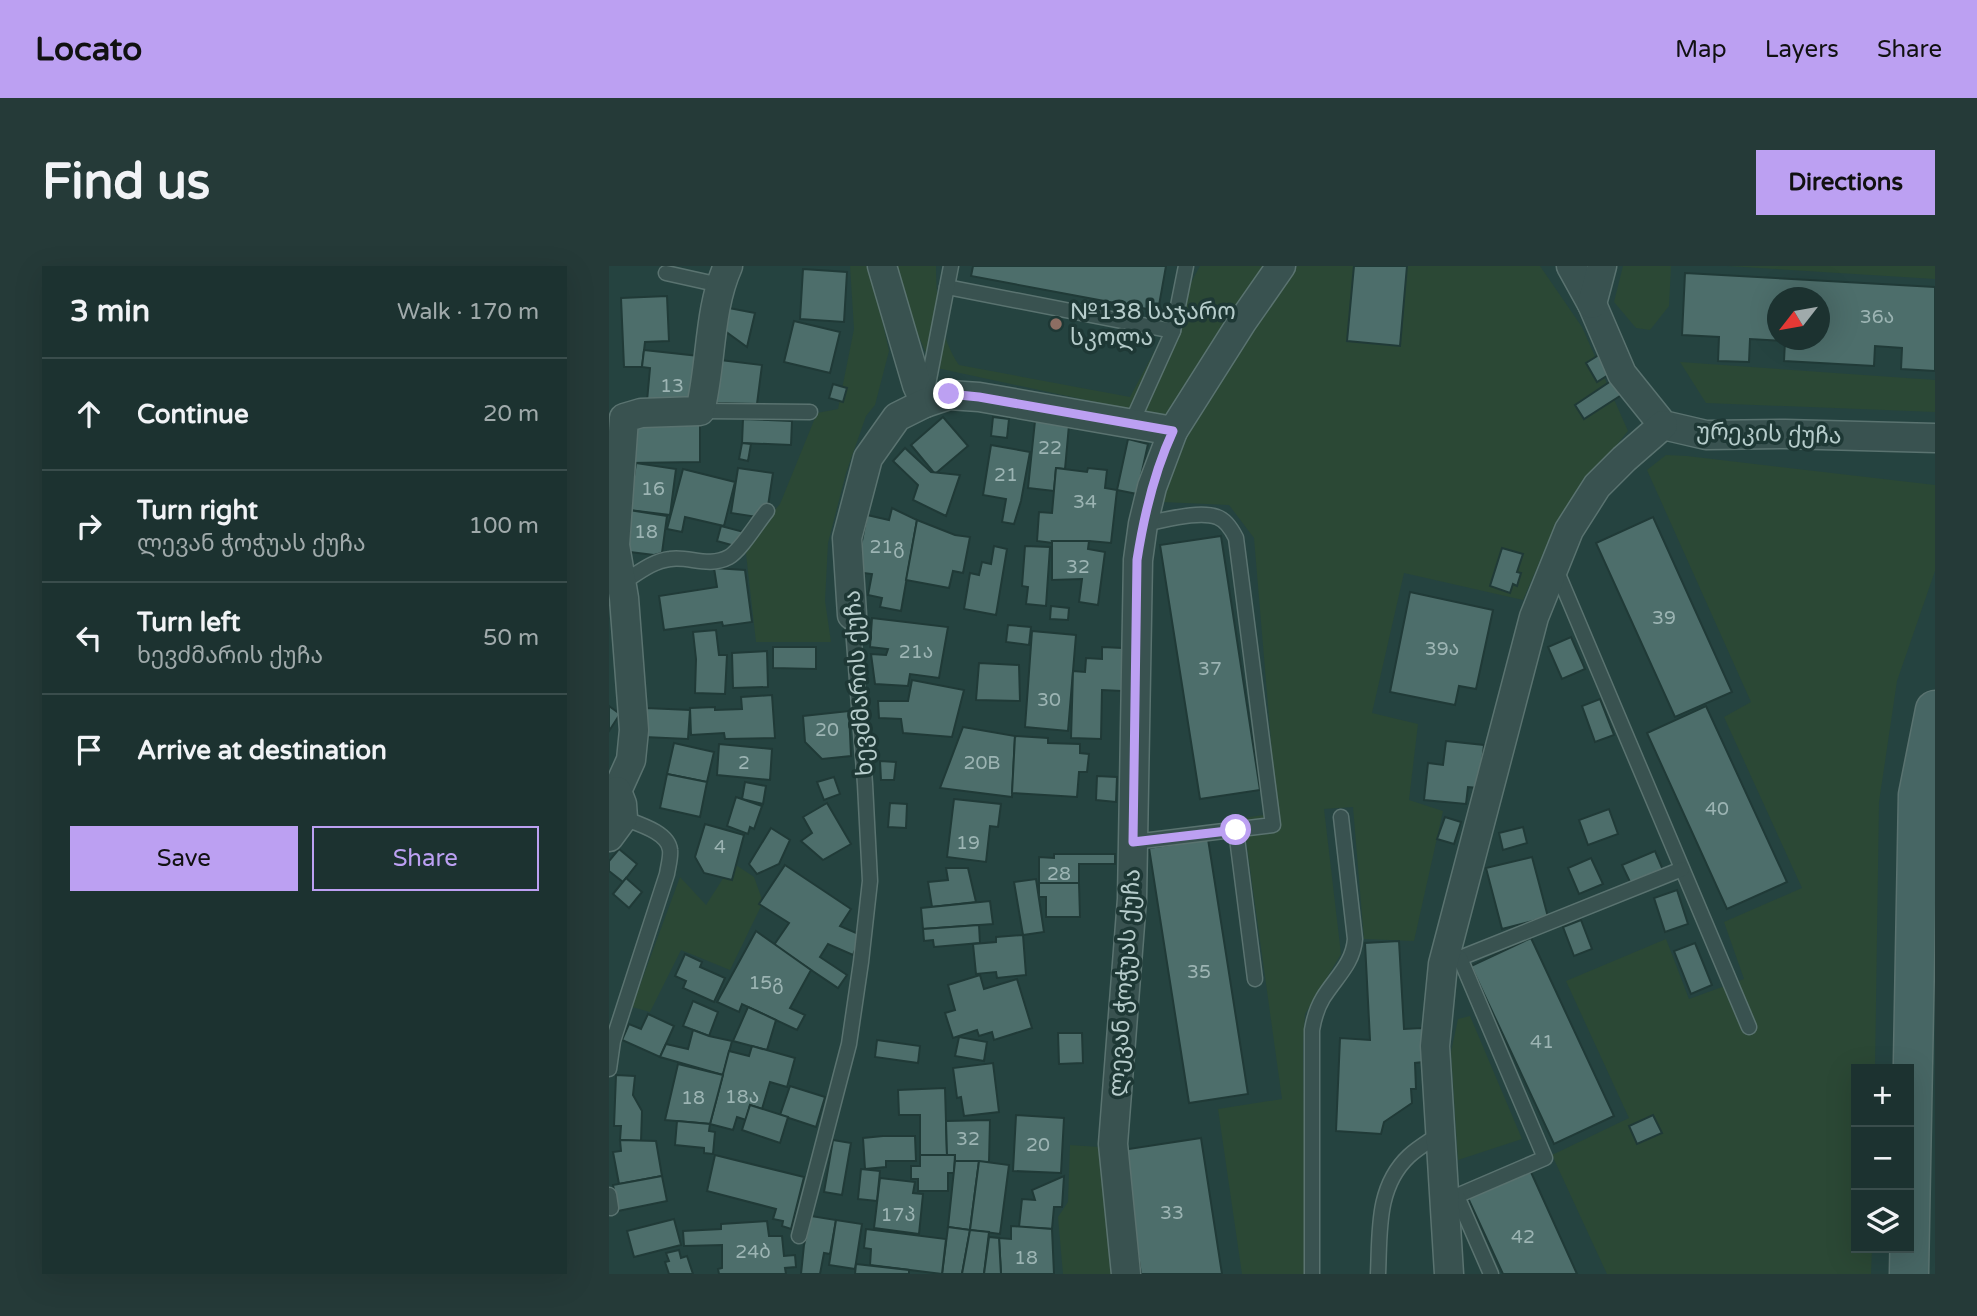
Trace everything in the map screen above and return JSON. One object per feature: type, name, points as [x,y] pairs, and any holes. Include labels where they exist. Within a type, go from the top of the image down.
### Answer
[{"type":"main road","points":[[1909,1274],[1918,795],[1935,709]]},
{"type":"street","points":[[882,266],[917,385],[925,403]]},
{"type":"street","name":"ლევან ჭოჭუას ქუჩა","points":[[1126,1274],[1113,1144],[1132,899],[1137,560],[1152,487],[1173,431],[1280,266]]},
{"type":"street","name":"ურეკის ქუჩა","points":[[1571,266],[1592,304],[1622,374],[1663,425],[1706,435],[1935,438]]},
{"type":"street","points":[[1592,304],[1602,266]]},
{"type":"street","points":[[615,809],[631,760],[634,730],[615,545],[624,418],[642,413],[700,411],[707,383],[714,314],[724,275]]},
{"type":"street","name":"ხევძმარის ქუჩა","points":[[852,615],[847,538],[868,458],[897,417],[949,394],[1173,431]]},
{"type":"street","points":[[1449,1274],[1451,1199],[1435,1046],[1452,961],[1534,617],[1569,530],[1597,486],[1663,425]]},
{"type":"lane","points":[[925,403],[951,266]]},
{"type":"lane","points":[[1131,424],[1173,331],[1186,266]]},
{"type":"lane","points":[[666,273],[724,275]]},
{"type":"lane","points":[[947,288],[1173,331]]},
{"type":"lane","points":[[700,411],[810,412]]},
{"type":"lane","points":[[621,583],[652,564],[671,559],[703,563],[719,561],[731,555],[767,511]]},
{"type":"lane","points":[[1133,842],[1272,825],[1236,538],[1218,517],[1200,515],[1143,524]]},
{"type":"lane","points":[[1555,567],[1749,1027]]},
{"type":"lane","name":"ხევძმარის ქუჩა","points":[[800,1236],[849,1044],[870,881],[852,615]]},
{"type":"lane","points":[[609,1069],[613,1041],[667,874],[671,851],[667,841],[660,835],[615,809]]},
{"type":"lane","points":[[1312,1274],[1312,1030],[1315,1014],[1323,998],[1354,953],[1355,939],[1341,817]]},
{"type":"lane","points":[[1236,830],[1255,979]]},
{"type":"lane","points":[[1491,1274],[1451,1199],[1545,1158],[1452,961],[1682,869]]},
{"type":"lane","points":[[1378,1274],[1385,1193],[1409,1156],[1442,1133]]},
{"type":"green space","points":[[850,266],[870,266],[889,351],[875,405],[866,416],[846,473],[828,543],[825,601],[831,642],[756,642],[745,545],[780,504],[817,413],[838,409],[854,329]]},
{"type":"green space","points":[[897,266],[936,266],[943,330],[959,365],[1130,397],[1200,266],[1270,266],[1170,418],[932,367],[903,300]]},
{"type":"green space","points":[[1297,266],[1540,266],[1582,327],[1628,431],[1584,485],[1548,542],[1523,600],[1404,573],[1372,713],[1418,724],[1409,800],[1443,811],[1414,941],[1364,939],[1353,807],[1324,809],[1341,954],[1305,1014],[1303,1047],[1306,1274],[1242,1274],[1218,1109],[1282,1099],[1243,818],[1277,813],[1254,538],[1229,505],[1162,502],[1200,404]]},
{"type":"green space","points":[[1623,266],[1671,266],[1669,306],[1650,330],[1636,328],[1614,302]]},
{"type":"green space","points":[[1727,266],[1935,266],[1935,279]]},
{"type":"green space","points":[[1680,362],[1935,380],[1935,412],[1706,403]]},
{"type":"green space","points":[[1666,455],[1687,456],[1935,485],[1935,571],[1897,681],[1879,802],[1875,1064],[1851,1064],[1851,1253],[1872,1253],[1871,1274],[1607,1274],[1552,1155],[1629,1118],[1566,981],[1666,939],[1689,999],[1744,979],[1724,922],[1802,888],[1724,717],[1751,702],[1647,470]]},
{"type":"green space","points":[[733,863],[754,877],[763,902],[730,970],[681,950],[650,1012],[632,1007],[680,877],[706,905]]},
{"type":"green space","points":[[1470,1016],[1522,1139],[1458,1160],[1451,1052],[1458,1019]]},
{"type":"green space","points":[[1070,1145],[1099,1147],[1113,1274],[1063,1274],[1058,1217],[1068,1202]]},
{"type":"building","points":[[973,266],[1166,266],[1158,311],[971,276]]},
{"type":"building","points":[[1354,266],[1407,266],[1400,346],[1347,341]]},
{"type":"building","points":[[803,269],[847,272],[844,322],[800,319]]},
{"type":"building","points":[[1685,273],[1935,287],[1935,371],[1901,369],[1902,348],[1875,346],[1874,366],[1784,361],[1785,350],[1830,350],[1830,287],[1767,287],[1767,340],[1750,339],[1749,362],[1718,361],[1719,337],[1682,335]]},
{"type":"building","points":[[667,296],[669,341],[645,342],[642,367],[624,367],[621,298]]},
{"type":"building","points":[[729,308],[755,313],[747,347],[725,331]]},
{"type":"building","points":[[794,321],[840,332],[830,373],[784,362]]},
{"type":"building","points":[[644,350],[699,356],[694,406],[647,401],[650,368],[642,367]]},
{"type":"building","points":[[1602,353],[1613,372],[1597,382],[1586,363]]},
{"type":"building","points":[[720,360],[762,365],[757,404],[716,403]]},
{"type":"building","points":[[1614,379],[1623,394],[1584,419],[1575,405]]},
{"type":"building","points":[[833,384],[847,388],[843,402],[829,398]]},
{"type":"building","points":[[943,417],[968,446],[935,474],[911,445]]},
{"type":"building","points":[[993,417],[1009,419],[1007,438],[991,436]]},
{"type":"building","points":[[743,419],[792,421],[791,445],[742,443]]},
{"type":"building","points":[[700,420],[700,462],[628,463],[639,421]]},
{"type":"building","points":[[1035,421],[1069,425],[1065,469],[1056,468],[1054,491],[1028,488]]},
{"type":"building","points":[[1128,439],[1148,444],[1137,494],[1117,490]]},
{"type":"building","points":[[742,443],[751,444],[748,461],[739,459]]},
{"type":"building","points":[[991,445],[1030,452],[1014,524],[1002,522],[1006,499],[983,495]]},
{"type":"building","points":[[905,448],[931,472],[960,475],[946,516],[913,500],[918,485],[893,461]]},
{"type":"building","points":[[636,463],[676,469],[670,515],[629,510]]},
{"type":"building","points":[[738,468],[773,473],[768,506],[757,517],[731,513]]},
{"type":"building","points":[[1056,468],[1087,472],[1088,468],[1107,470],[1105,488],[1117,490],[1111,543],[1037,541],[1039,512],[1052,513]]},
{"type":"building","points":[[683,469],[735,482],[724,526],[685,517],[682,532],[667,529]]},
{"type":"building","points":[[892,508],[917,520],[901,611],[880,607],[882,598],[868,595],[872,574],[856,572],[867,515],[889,520]]},
{"type":"building","points":[[629,510],[667,516],[662,553],[654,555],[630,552],[626,545]]},
{"type":"building","points":[[1653,517],[1732,692],[1675,717],[1596,543]]},
{"type":"building","points":[[917,520],[955,535],[970,537],[963,573],[953,571],[949,588],[906,580]]},
{"type":"building","points":[[721,526],[744,532],[735,546],[717,541]]},
{"type":"building","points":[[1221,536],[1260,790],[1200,799],[1160,545]]},
{"type":"building","points":[[1052,541],[1089,541],[1088,549],[1105,552],[1098,605],[1079,602],[1082,579],[1052,580]]},
{"type":"building","points":[[994,546],[1007,549],[996,615],[964,609],[970,573],[979,575],[982,562],[991,564]]},
{"type":"building","points":[[1025,546],[1050,547],[1046,606],[1026,604],[1028,587],[1022,586]]},
{"type":"building","points":[[1502,548],[1523,554],[1517,572],[1521,573],[1517,586],[1513,584],[1510,593],[1490,586]]},
{"type":"building","points":[[714,568],[745,570],[752,622],[723,626],[722,622],[664,630],[659,596],[717,587]]},
{"type":"building","points":[[1410,592],[1493,610],[1476,689],[1459,686],[1455,705],[1390,692]]},
{"type":"building","points":[[1051,606],[1069,608],[1068,620],[1050,619]]},
{"type":"building","points":[[872,618],[948,627],[939,678],[910,674],[908,686],[875,684],[871,654],[886,655],[888,649],[870,647]]},
{"type":"building","points":[[1008,625],[1031,627],[1029,645],[1006,642]]},
{"type":"building","points":[[716,630],[719,655],[727,655],[725,694],[695,693],[696,659],[693,632]]},
{"type":"building","points":[[1032,631],[1076,635],[1068,731],[1025,727]]},
{"type":"building","points":[[1571,637],[1585,669],[1562,679],[1548,647]]},
{"type":"building","points":[[773,647],[816,647],[816,669],[773,668]]},
{"type":"building","points":[[1102,647],[1123,648],[1122,691],[1102,690],[1101,739],[1071,738],[1073,671],[1085,672],[1086,658],[1102,659]]},
{"type":"building","points":[[767,651],[768,687],[733,688],[732,653]]},
{"type":"building","points":[[979,663],[1019,665],[1020,701],[976,700]]},
{"type":"building","points":[[912,680],[964,690],[952,737],[903,733],[901,719],[879,718],[878,701],[908,701]]},
{"type":"building","points":[[772,695],[775,738],[725,739],[724,733],[691,735],[690,708],[742,709],[741,697]]},
{"type":"building","points":[[1600,699],[1614,735],[1595,742],[1582,706]]},
{"type":"building","points":[[609,706],[620,714],[609,731]]},
{"type":"building","points":[[1706,706],[1787,882],[1727,909],[1647,733]]},
{"type":"building","points":[[646,708],[690,710],[688,739],[644,737]]},
{"type":"building","points":[[849,711],[851,756],[822,759],[805,742],[803,716]]},
{"type":"building","points":[[963,727],[1015,736],[1012,797],[940,788]]},
{"type":"building","points":[[1015,736],[1048,738],[1048,743],[1080,744],[1080,753],[1089,754],[1087,772],[1079,772],[1077,797],[1012,793]]},
{"type":"building","points":[[1446,741],[1484,745],[1479,788],[1468,787],[1466,804],[1424,800],[1428,763],[1443,765]]},
{"type":"building","points":[[674,743],[714,752],[707,782],[667,774]]},
{"type":"building","points":[[719,744],[772,749],[770,780],[717,775]]},
{"type":"building","points":[[880,761],[896,762],[894,780],[881,780]]},
{"type":"building","points":[[667,774],[707,782],[700,817],[660,808]]},
{"type":"building","points":[[1097,776],[1117,777],[1116,802],[1096,800]]},
{"type":"building","points":[[834,777],[840,794],[824,800],[817,782]]},
{"type":"building","points":[[745,782],[766,786],[763,804],[742,799]]},
{"type":"building","points":[[736,797],[762,806],[754,829],[750,827],[748,834],[727,826]]},
{"type":"building","points":[[954,799],[1001,804],[998,827],[990,826],[986,862],[947,857]]},
{"type":"building","points":[[827,803],[851,844],[823,860],[801,841],[812,833],[803,817]]},
{"type":"building","points":[[890,803],[907,804],[906,828],[888,827]]},
{"type":"building","points":[[1609,809],[1618,834],[1588,845],[1579,820]]},
{"type":"building","points":[[1445,817],[1461,822],[1454,844],[1437,839]]},
{"type":"building","points":[[705,824],[744,835],[732,880],[704,873],[695,857]]},
{"type":"building","points":[[1523,827],[1527,843],[1503,850],[1499,833]]},
{"type":"building","points":[[771,828],[790,840],[779,864],[757,874],[749,864]]},
{"type":"building","points":[[1208,839],[1248,1094],[1189,1103],[1149,848]]},
{"type":"building","points":[[619,849],[637,864],[623,882],[609,871],[609,861]]},
{"type":"building","points":[[1655,851],[1663,870],[1631,884],[1622,865]]},
{"type":"building","points":[[1054,854],[1115,854],[1115,864],[1079,864],[1079,883],[1039,883],[1039,857],[1054,858]]},
{"type":"building","points":[[1532,857],[1548,917],[1502,929],[1486,868]]},
{"type":"building","points":[[1591,858],[1603,884],[1579,894],[1568,868]]},
{"type":"building","points":[[785,865],[851,909],[840,926],[861,935],[853,955],[828,944],[820,957],[847,975],[838,988],[774,945],[789,923],[759,904]]},
{"type":"building","points":[[946,868],[968,868],[976,902],[932,907],[928,882],[948,880]]},
{"type":"building","points":[[626,878],[642,892],[629,908],[613,894]]},
{"type":"building","points":[[1036,879],[1044,932],[1023,935],[1014,882]]},
{"type":"building","points":[[1039,883],[1079,883],[1080,917],[1046,917],[1046,897],[1039,897]]},
{"type":"building","points":[[1677,890],[1688,924],[1665,932],[1654,898]]},
{"type":"building","points":[[990,901],[993,924],[923,929],[921,908]]},
{"type":"building","points":[[1581,920],[1592,949],[1574,956],[1563,927]]},
{"type":"building","points":[[979,925],[980,943],[934,947],[933,940],[924,941],[923,929]]},
{"type":"building","points":[[756,931],[811,970],[790,1008],[805,1015],[797,1030],[742,1004],[739,1012],[717,1002]]},
{"type":"building","points":[[1023,935],[1026,975],[997,978],[996,972],[976,974],[973,944],[996,942],[996,937]]},
{"type":"building","points":[[1531,938],[1614,1116],[1554,1144],[1471,966]]},
{"type":"building","points":[[1399,941],[1404,1029],[1422,1028],[1424,1062],[1415,1063],[1416,1089],[1411,1089],[1412,1103],[1384,1122],[1381,1134],[1336,1131],[1340,1038],[1370,1040],[1365,943]]},
{"type":"building","points":[[1695,943],[1712,985],[1691,994],[1674,951]]},
{"type":"building","points":[[685,954],[702,962],[700,967],[725,978],[714,1002],[683,988],[686,981],[675,976]]},
{"type":"building","points":[[980,975],[984,989],[1017,979],[1032,1028],[994,1040],[992,1032],[979,1036],[977,1030],[953,1038],[945,1013],[955,1010],[948,985]]},
{"type":"building","points":[[693,1001],[718,1012],[709,1036],[683,1026]]},
{"type":"building","points":[[748,1007],[776,1020],[767,1050],[733,1041]]},
{"type":"building","points":[[648,1014],[674,1026],[660,1057],[622,1040],[629,1024],[641,1029]]},
{"type":"building","points":[[693,1030],[732,1041],[723,1075],[660,1057],[666,1044],[688,1049]]},
{"type":"building","points":[[1058,1033],[1082,1033],[1083,1063],[1059,1064]]},
{"type":"building","points":[[959,1037],[987,1042],[984,1061],[955,1056]]},
{"type":"building","points":[[877,1040],[920,1046],[918,1063],[875,1057]]},
{"type":"building","points":[[752,1046],[795,1058],[787,1087],[770,1082],[762,1109],[750,1105],[746,1120],[737,1117],[733,1130],[710,1124],[729,1051],[749,1056]]},
{"type":"building","points":[[993,1063],[999,1112],[964,1116],[961,1097],[957,1098],[953,1068]]},
{"type":"building","points":[[678,1064],[723,1075],[710,1124],[665,1120]]},
{"type":"building","points":[[616,1075],[635,1076],[633,1095],[642,1111],[641,1141],[620,1140],[621,1126],[614,1126]]},
{"type":"building","points":[[790,1086],[825,1097],[816,1127],[780,1115]]},
{"type":"building","points":[[945,1088],[947,1155],[920,1155],[920,1115],[899,1115],[898,1090]]},
{"type":"building","points":[[750,1105],[788,1117],[780,1143],[742,1130]]},
{"type":"building","points":[[1016,1115],[1064,1118],[1061,1173],[1013,1171]]},
{"type":"building","points":[[1653,1115],[1662,1133],[1637,1144],[1629,1126]]},
{"type":"building","points":[[990,1120],[989,1162],[955,1161],[955,1155],[947,1155],[946,1121]]},
{"type":"building","points":[[677,1121],[710,1124],[709,1131],[715,1132],[713,1154],[704,1153],[704,1148],[675,1145]]},
{"type":"building","points":[[915,1136],[916,1161],[886,1161],[886,1167],[865,1169],[863,1138]]},
{"type":"building","points":[[1201,1138],[1222,1274],[1141,1274],[1122,1150]]},
{"type":"building","points":[[620,1140],[656,1141],[662,1176],[619,1184],[613,1152],[621,1151]]},
{"type":"building","points":[[833,1140],[851,1143],[842,1195],[824,1192]]},
{"type":"building","points":[[715,1155],[804,1177],[791,1229],[782,1226],[783,1221],[773,1219],[776,1209],[707,1191]]},
{"type":"building","points":[[920,1155],[955,1155],[954,1173],[948,1173],[948,1191],[918,1191],[918,1179],[911,1179],[911,1166],[920,1166]]},
{"type":"building","points":[[955,1161],[979,1161],[970,1230],[948,1227]]},
{"type":"building","points":[[979,1161],[1009,1165],[1000,1234],[970,1230]]},
{"type":"building","points":[[861,1169],[880,1171],[877,1201],[858,1199]]},
{"type":"building","points":[[1530,1170],[1577,1274],[1503,1274],[1468,1198]]},
{"type":"building","points":[[662,1176],[667,1201],[618,1211],[613,1185]]},
{"type":"building","points":[[1064,1176],[1062,1207],[1054,1207],[1052,1229],[1019,1227],[1022,1199],[1035,1200],[1032,1190]]},
{"type":"building","points":[[880,1178],[915,1182],[913,1193],[923,1194],[919,1234],[874,1228]]},
{"type":"building","points":[[811,1216],[836,1220],[830,1254],[824,1253],[820,1274],[801,1274],[804,1245]]},
{"type":"building","points":[[674,1219],[681,1245],[634,1257],[627,1231]]},
{"type":"building","points":[[836,1220],[862,1224],[855,1269],[829,1265]]},
{"type":"building","points":[[767,1221],[769,1236],[782,1236],[784,1256],[795,1255],[796,1267],[785,1268],[786,1274],[719,1274],[718,1269],[722,1268],[722,1245],[684,1246],[683,1231],[721,1229],[721,1224]]},
{"type":"building","points":[[1011,1226],[1052,1229],[1054,1274],[1001,1274],[999,1238],[1011,1239]]},
{"type":"building","points":[[948,1227],[970,1230],[962,1274],[942,1274]]},
{"type":"building","points":[[866,1229],[946,1239],[942,1274],[870,1265],[871,1249],[864,1248]]},
{"type":"building","points":[[970,1230],[989,1232],[984,1274],[962,1274]]},
{"type":"building","points":[[989,1237],[999,1238],[1001,1274],[984,1274]]},
{"type":"building","points":[[679,1250],[681,1258],[687,1256],[693,1274],[669,1274],[665,1262],[669,1261],[666,1253]]},
{"type":"building","points":[[856,1264],[909,1270],[909,1274],[855,1274]]},
{"type":"place","name":"№138 საჯარო სკოლა","points":[[1056,324]]},
{"type":"route","points":[[949,394],[1173,431],[1152,487],[1137,560],[1133,842],[1236,830]]}]
